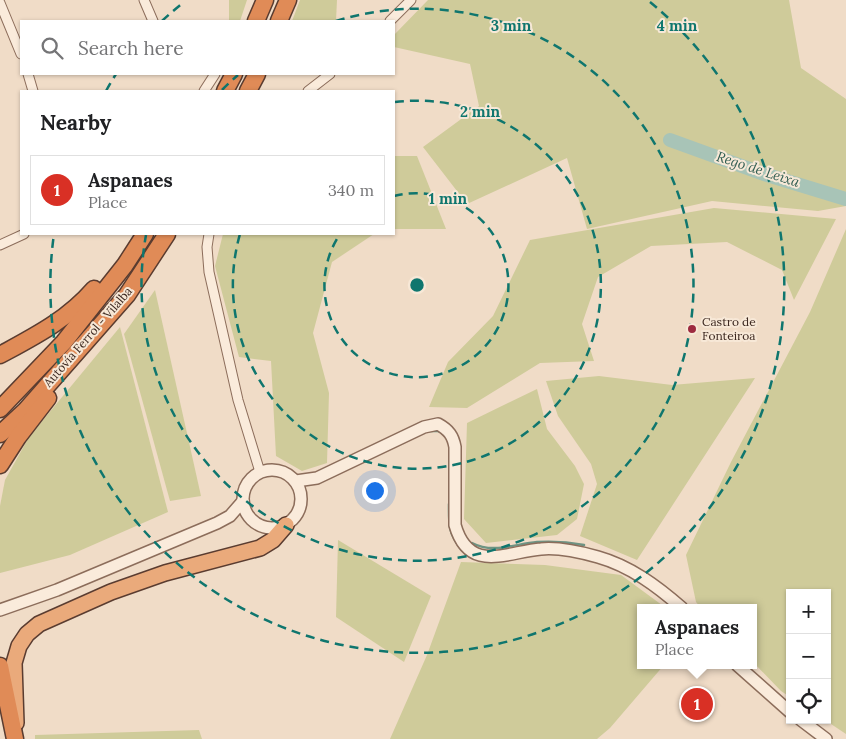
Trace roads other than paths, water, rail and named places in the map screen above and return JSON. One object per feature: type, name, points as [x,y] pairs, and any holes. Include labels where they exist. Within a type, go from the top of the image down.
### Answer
[{"type":"highway","points":[[256,20],[265,0]]},
{"type":"highway","points":[[279,20],[288,0]]},
{"type":"highway","points":[[226,90],[233,75]]},
{"type":"highway","points":[[249,90],[256,75]]},
{"type":"highway","name":"Autovía Ferrol - Vilalba","points":[[0,409],[64,342],[135,250],[144,235]]},
{"type":"highway","name":"Autovía Ferrol - Vilalba","points":[[0,434],[24,410],[127,295],[166,235]]},
{"type":"highway","points":[[0,355],[53,326],[83,301],[111,270],[135,250]]},
{"type":"highway","points":[[0,465],[93,333]]},
{"type":"highway","points":[[16,739],[14,663],[19,646],[27,634],[39,624],[102,595],[156,576],[260,548],[273,540],[286,525]]},
{"type":"highway","points":[[0,666],[16,739]]},
{"type":"street","points":[[144,0],[153,20]]},
{"type":"street","points":[[391,20],[411,0]]},
{"type":"street","points":[[0,3],[20,52]]},
{"type":"street","points":[[28,75],[33,90]]},
{"type":"street","points":[[205,90],[215,75]]},
{"type":"street","points":[[309,90],[329,75]]},
{"type":"street","points":[[0,245],[22,235]]},
{"type":"street","points":[[209,235],[207,247],[209,272],[238,400],[260,472]]},
{"type":"street","points":[[296,480],[317,478],[424,427],[438,424],[446,428],[453,436],[456,447],[455,525],[458,538],[475,554],[501,557],[541,549],[567,550],[598,557],[628,568],[660,588],[678,604]]},
{"type":"street","points":[[302,499],[296,480],[279,470],[269,470],[260,472],[252,477],[244,492],[243,502],[245,512],[251,520],[268,528],[277,528],[286,525],[295,517],[308,488],[317,478]]},
{"type":"street","points":[[0,610],[58,590],[217,523],[230,516],[243,502]]},
{"type":"street","points":[[217,523],[243,519],[251,520]]},
{"type":"street","points":[[742,669],[786,708]]},
{"type":"street","points":[[806,724],[826,739]]},
{"type":"waterway","name":"Rego de Leixa","points":[[670,140],[761,173],[846,199]]},
{"type":"waterway","points":[[429,431],[441,432]]},
{"type":"waterway","points":[[449,504],[451,532],[460,548],[463,547]]},
{"type":"waterway","points":[[468,545],[472,543],[488,548],[537,542],[566,542],[584,545]]},
{"type":"place","name":"Castro de Fonteiroa","points":[[692,329]]},
{"type":"place","name":"Aspanaes","points":[[697,704]]}]
